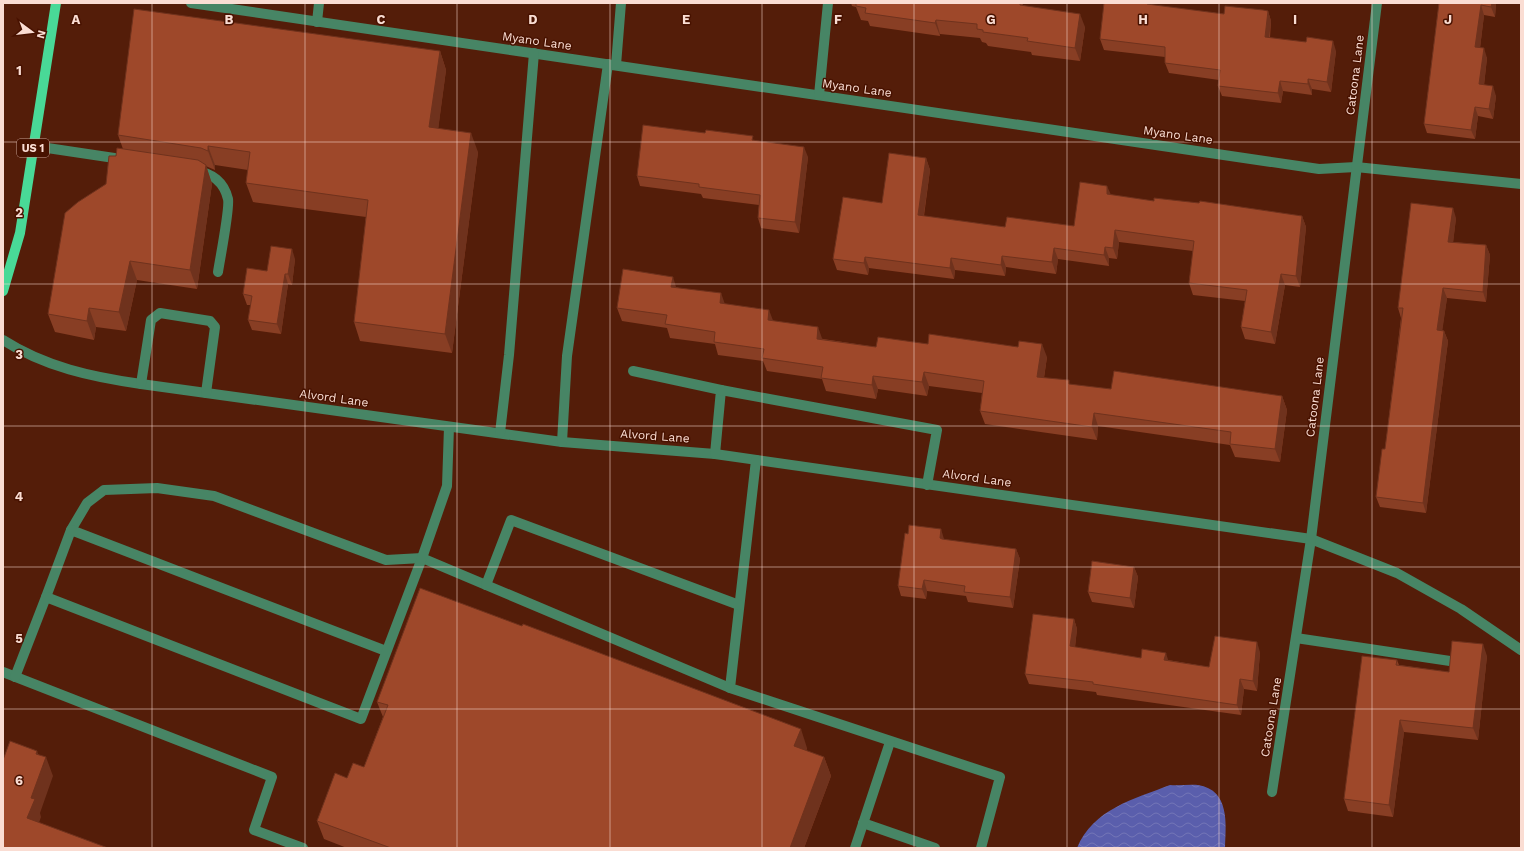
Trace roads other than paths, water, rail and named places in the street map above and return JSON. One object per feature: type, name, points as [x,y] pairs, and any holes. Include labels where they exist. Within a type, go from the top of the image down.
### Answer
[{"type":"main road","name":"US 1","points":[[3,291],[20,233],[56,3]]},
{"type":"street","name":"Myano Lane","points":[[191,3],[237,6],[317,22],[1319,169],[1356,167],[1521,184]]},
{"type":"street","points":[[317,22],[319,3]]},
{"type":"street","points":[[562,442],[567,356],[621,3]]},
{"type":"street","points":[[819,95],[828,3]]},
{"type":"street","name":"Catoona Lane","points":[[1272,792],[1311,539],[1377,3]]},
{"type":"street","points":[[500,433],[509,355],[534,53]]},
{"type":"street","points":[[34,146],[131,161]]},
{"type":"street","points":[[184,169],[207,173],[220,181],[229,200],[218,272]]},
{"type":"street","points":[[141,384],[151,320],[160,313],[210,321],[215,327],[206,393]]},
{"type":"street","name":"Alvord Lane","points":[[3,340],[16,348],[66,370],[141,384],[562,442],[714,454],[1311,539],[1397,573],[1461,609],[1521,650]]},
{"type":"street","points":[[633,371],[721,390],[937,430],[927,485]]},
{"type":"street","points":[[714,454],[721,390]]},
{"type":"street","points":[[46,597],[361,719],[422,558],[447,486],[449,427]]},
{"type":"street","points":[[730,688],[756,460]]},
{"type":"street","points":[[15,677],[71,530],[87,503],[104,490],[157,488],[214,496],[386,560],[422,558],[730,688],[1000,777],[981,848]]},
{"type":"street","points":[[486,585],[511,520],[739,605]]},
{"type":"street","points":[[71,530],[386,651]]},
{"type":"street","points":[[1296,638],[1450,661]]},
{"type":"street","points":[[3,672],[272,777],[254,830],[303,848]]},
{"type":"street","points":[[855,848],[890,742]]},
{"type":"street","points":[[863,823],[935,848]]},
{"type":"water","points":[[1170,785],[1198,785],[1208,788],[1216,794],[1224,809],[1226,829],[1225,848],[1077,848],[1084,835],[1093,824],[1104,815],[1129,801]]}]
